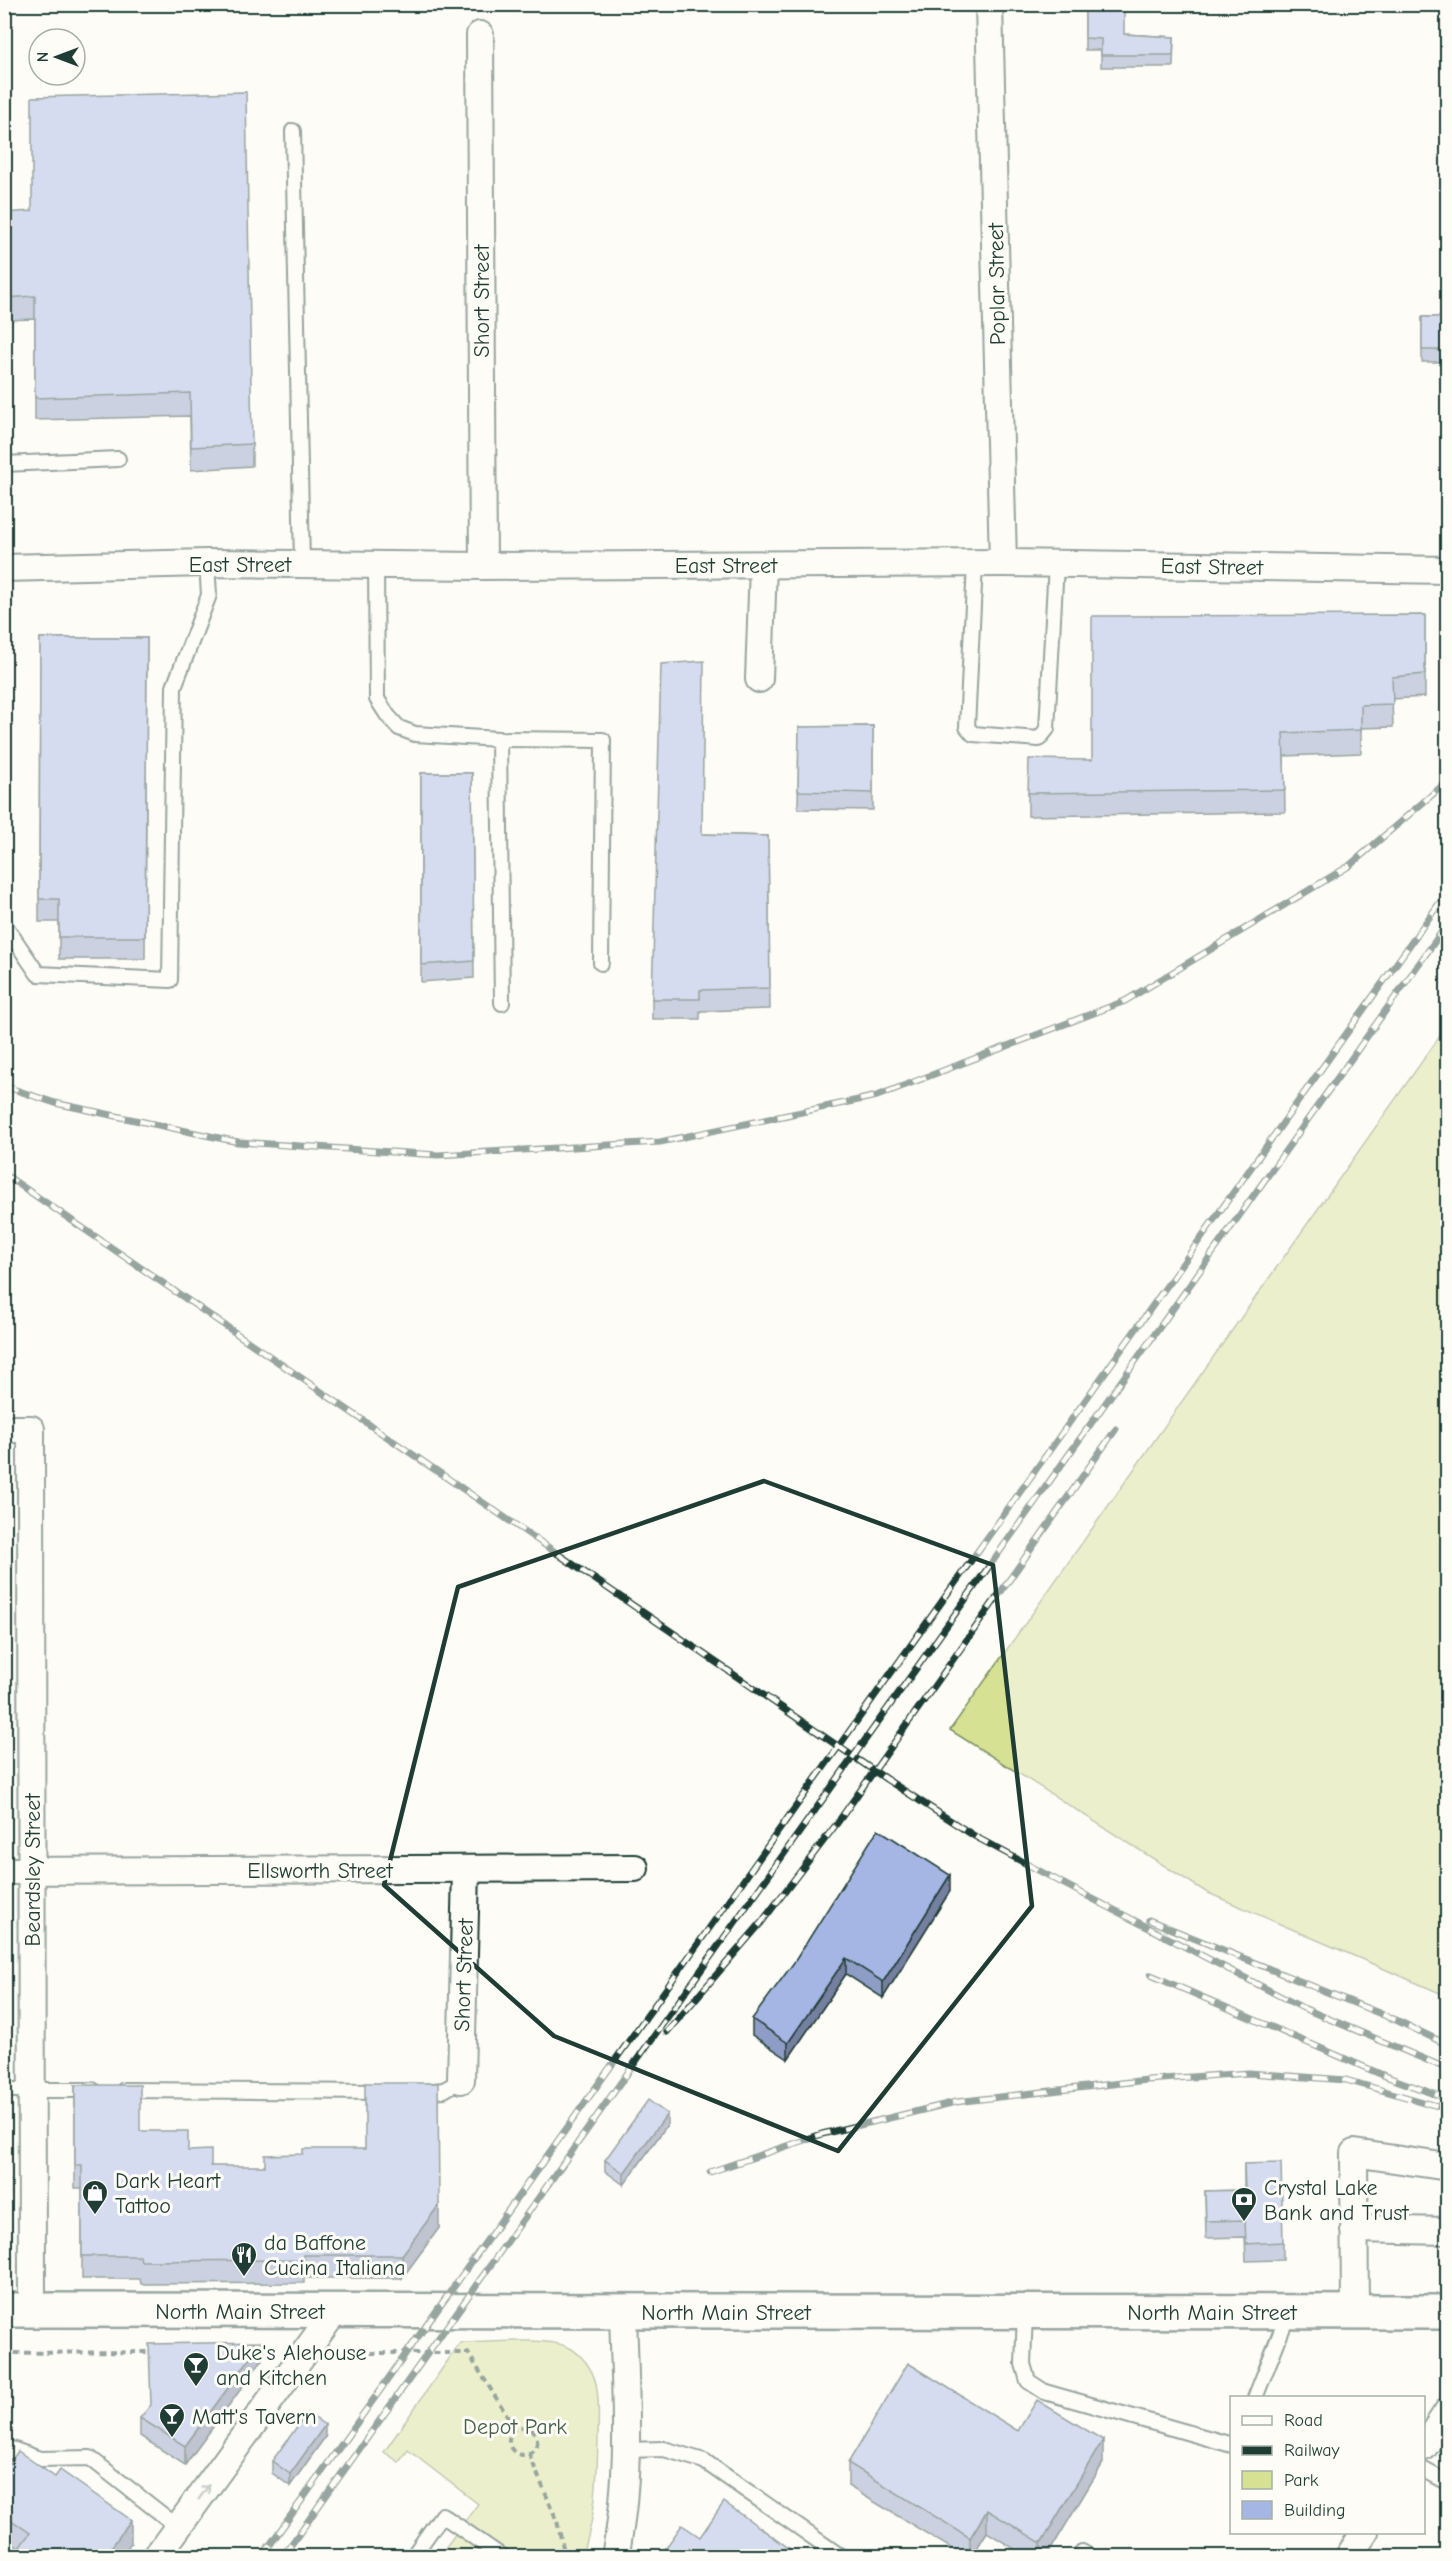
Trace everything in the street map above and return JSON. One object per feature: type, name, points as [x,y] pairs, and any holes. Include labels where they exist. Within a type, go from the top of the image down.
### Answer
[{"type":"street","name":"Poplar Street","points":[[988,4],[1003,563]]},
{"type":"street","name":"Short Street","points":[[480,36],[483,566]]},
{"type":"street","name":"East Street","points":[[4,568],[207,563],[483,566],[1003,563],[1448,570]]},
{"type":"street","points":[[759,679],[763,565]]},
{"type":"street","name":"Beardsley Street","points":[[4,1429],[31,1429],[33,2090],[18,2310]]},
{"type":"street","name":"Ellsworth Street","points":[[4,1871],[635,1868]]},
{"type":"street","name":"Short Street","points":[[461,2080],[466,1869]]},
{"type":"street","points":[[1355,2312],[1354,2153],[1448,2167]]},
{"type":"street","points":[[1354,2229],[1448,2231]]},
{"type":"street","name":"North Main Street","points":[[18,2310],[1448,2312]]},
{"type":"street","points":[[157,2556],[336,2311]]},
{"type":"street","points":[[615,2556],[621,2521],[626,2450],[623,2312]]},
{"type":"street","points":[[1425,2446],[1448,2411]]},
{"type":"street","points":[[1349,2556],[1364,2534]]},
{"type":"lane","points":[[293,131],[302,564]]},
{"type":"lane","points":[[4,464],[118,459]]},
{"type":"lane","points":[[4,924],[38,974],[170,980],[174,687],[209,595],[207,563]]},
{"type":"lane","points":[[975,564],[967,727],[973,734],[1039,739],[1047,729],[1056,564]]},
{"type":"lane","points":[[376,565],[377,699],[399,728],[415,734],[499,739],[603,740],[601,963]]},
{"type":"lane","points":[[499,739],[502,1003]]},
{"type":"lane","points":[[4,2090],[400,2092],[444,2090],[461,2080]]},
{"type":"lane","points":[[1025,2312],[1023,2364],[1028,2380],[1045,2392],[1230,2444]]},
{"type":"lane","points":[[1255,2396],[1289,2312]]},
{"type":"lane","points":[[4,2454],[12,2450],[40,2459],[90,2458],[178,2527]]},
{"type":"lane","points":[[626,2450],[664,2450],[704,2461],[840,2556]]},
{"type":"lane","points":[[1425,2471],[1448,2483]]},
{"type":"lane","points":[[413,2556],[442,2515],[501,2556]]},
{"type":"path","points":[[524,2427],[535,2434],[537,2444],[529,2454],[516,2454],[510,2448],[508,2439],[515,2428],[524,2427]]},
{"type":"path","points":[[529,2454],[557,2521],[565,2556]]},
{"type":"highlighted area","points":[[764,1481],[993,1565],[1032,1906],[838,2151],[554,2036],[384,1885],[458,1587]]},
{"type":"green space","points":[[1447,1026],[1447,1996],[1206,1892],[950,1730]]},
{"type":"green space","name":"Depot Park","points":[[529,2341],[555,2343],[571,2348],[589,2367],[596,2384],[598,2398],[598,2454],[593,2513],[582,2556],[569,2556],[560,2552],[557,2556],[439,2556],[478,2504],[408,2450],[399,2462],[384,2452],[460,2343]]},
{"type":"building","points":[[1085,4],[1124,4],[1124,34],[1174,37],[1173,55],[1101,55],[1101,39],[1085,38]]},
{"type":"building","points":[[246,92],[252,444],[191,447],[190,393],[35,398],[35,296],[4,298],[4,213],[32,211],[32,97]]},
{"type":"building","points":[[1422,317],[1448,317],[1448,350],[1422,350]]},
{"type":"building","points":[[1425,615],[1425,674],[1392,677],[1393,704],[1361,705],[1361,730],[1283,733],[1285,790],[1028,793],[1029,759],[1092,760],[1092,616]]},
{"type":"building","points":[[40,638],[147,638],[145,937],[59,937],[59,899],[39,899]]},
{"type":"building","points":[[704,661],[702,834],[768,836],[770,988],[700,990],[700,999],[652,999],[661,664]]},
{"type":"building","points":[[873,726],[873,793],[798,791],[799,727]]},
{"type":"building","points":[[421,773],[472,773],[474,961],[421,965]]},
{"type":"building","points":[[878,1829],[950,1875],[883,1982],[846,1958],[788,2043],[752,2019],[795,1961]]},
{"type":"building","points":[[365,2083],[438,2083],[439,2205],[402,2255],[303,2255],[304,2260],[141,2261],[140,2256],[82,2256],[82,2165],[75,2165],[75,2085],[140,2085],[140,2131],[188,2131],[188,2151],[211,2150],[211,2166],[265,2166],[265,2155],[303,2154],[303,2149],[365,2149]]},
{"type":"building","points":[[648,2100],[667,2114],[624,2173],[605,2160]]},
{"type":"building","points":[[4,2155],[9,2155],[9,2258],[4,2258]]},
{"type":"building","name":"Crystal Lake Bank and Trust","points":[[1281,2163],[1283,2242],[1246,2244],[1245,2220],[1206,2221],[1205,2191],[1245,2190],[1244,2164]]},
{"type":"building","name":"Duke's Alehouse and Kitchen","points":[[262,2342],[185,2446],[140,2418],[151,2405],[149,2344]]},
{"type":"building","points":[[908,2363],[1018,2431],[1037,2400],[1103,2440],[1041,2543],[987,2510],[970,2538],[848,2463]]},
{"type":"building","points":[[307,2413],[325,2425],[290,2474],[272,2461]]},
{"type":"building","points":[[18,2451],[55,2477],[60,2470],[131,2520],[105,2556],[13,2556],[30,2533],[4,2515],[4,2471]]},
{"type":"building","points":[[724,2502],[800,2556],[660,2556],[682,2525],[700,2537]]},
{"type":"railway","points":[[4,1086],[55,1103],[238,1142],[438,1155],[660,1142],[877,1096],[1125,1001],[1349,866],[1448,781]]},
{"type":"railway","points":[[262,2556],[1448,891]]},
{"type":"railway","points":[[283,2556],[1448,923]]},
{"type":"railway","points":[[4,1174],[886,1779],[976,1837],[1303,2008],[1448,2069]]},
{"type":"railway","points":[[667,2032],[761,1923],[838,1822],[1116,1429]]},
{"type":"railway","points":[[1149,1920],[1396,2020],[1448,2045]]},
{"type":"railway","points":[[1151,1975],[1385,2076],[1448,2099]]},
{"type":"railway","points":[[710,2172],[822,2134],[956,2102],[1147,2080],[1249,2073],[1346,2080],[1448,2109]]},
{"type":"place","name":"Dark Heart Tattoo","points":[[95,2216]]},
{"type":"place","name":"Crystal Lake Bank and Trust","points":[[1244,2223]]},
{"type":"place","name":"da Baffone Cucina Italiana","points":[[244,2278]]},
{"type":"place","name":"Duke's Alehouse and Kitchen","points":[[196,2388]]},
{"type":"place","name":"Matt's Tavern","points":[[172,2439]]}]
